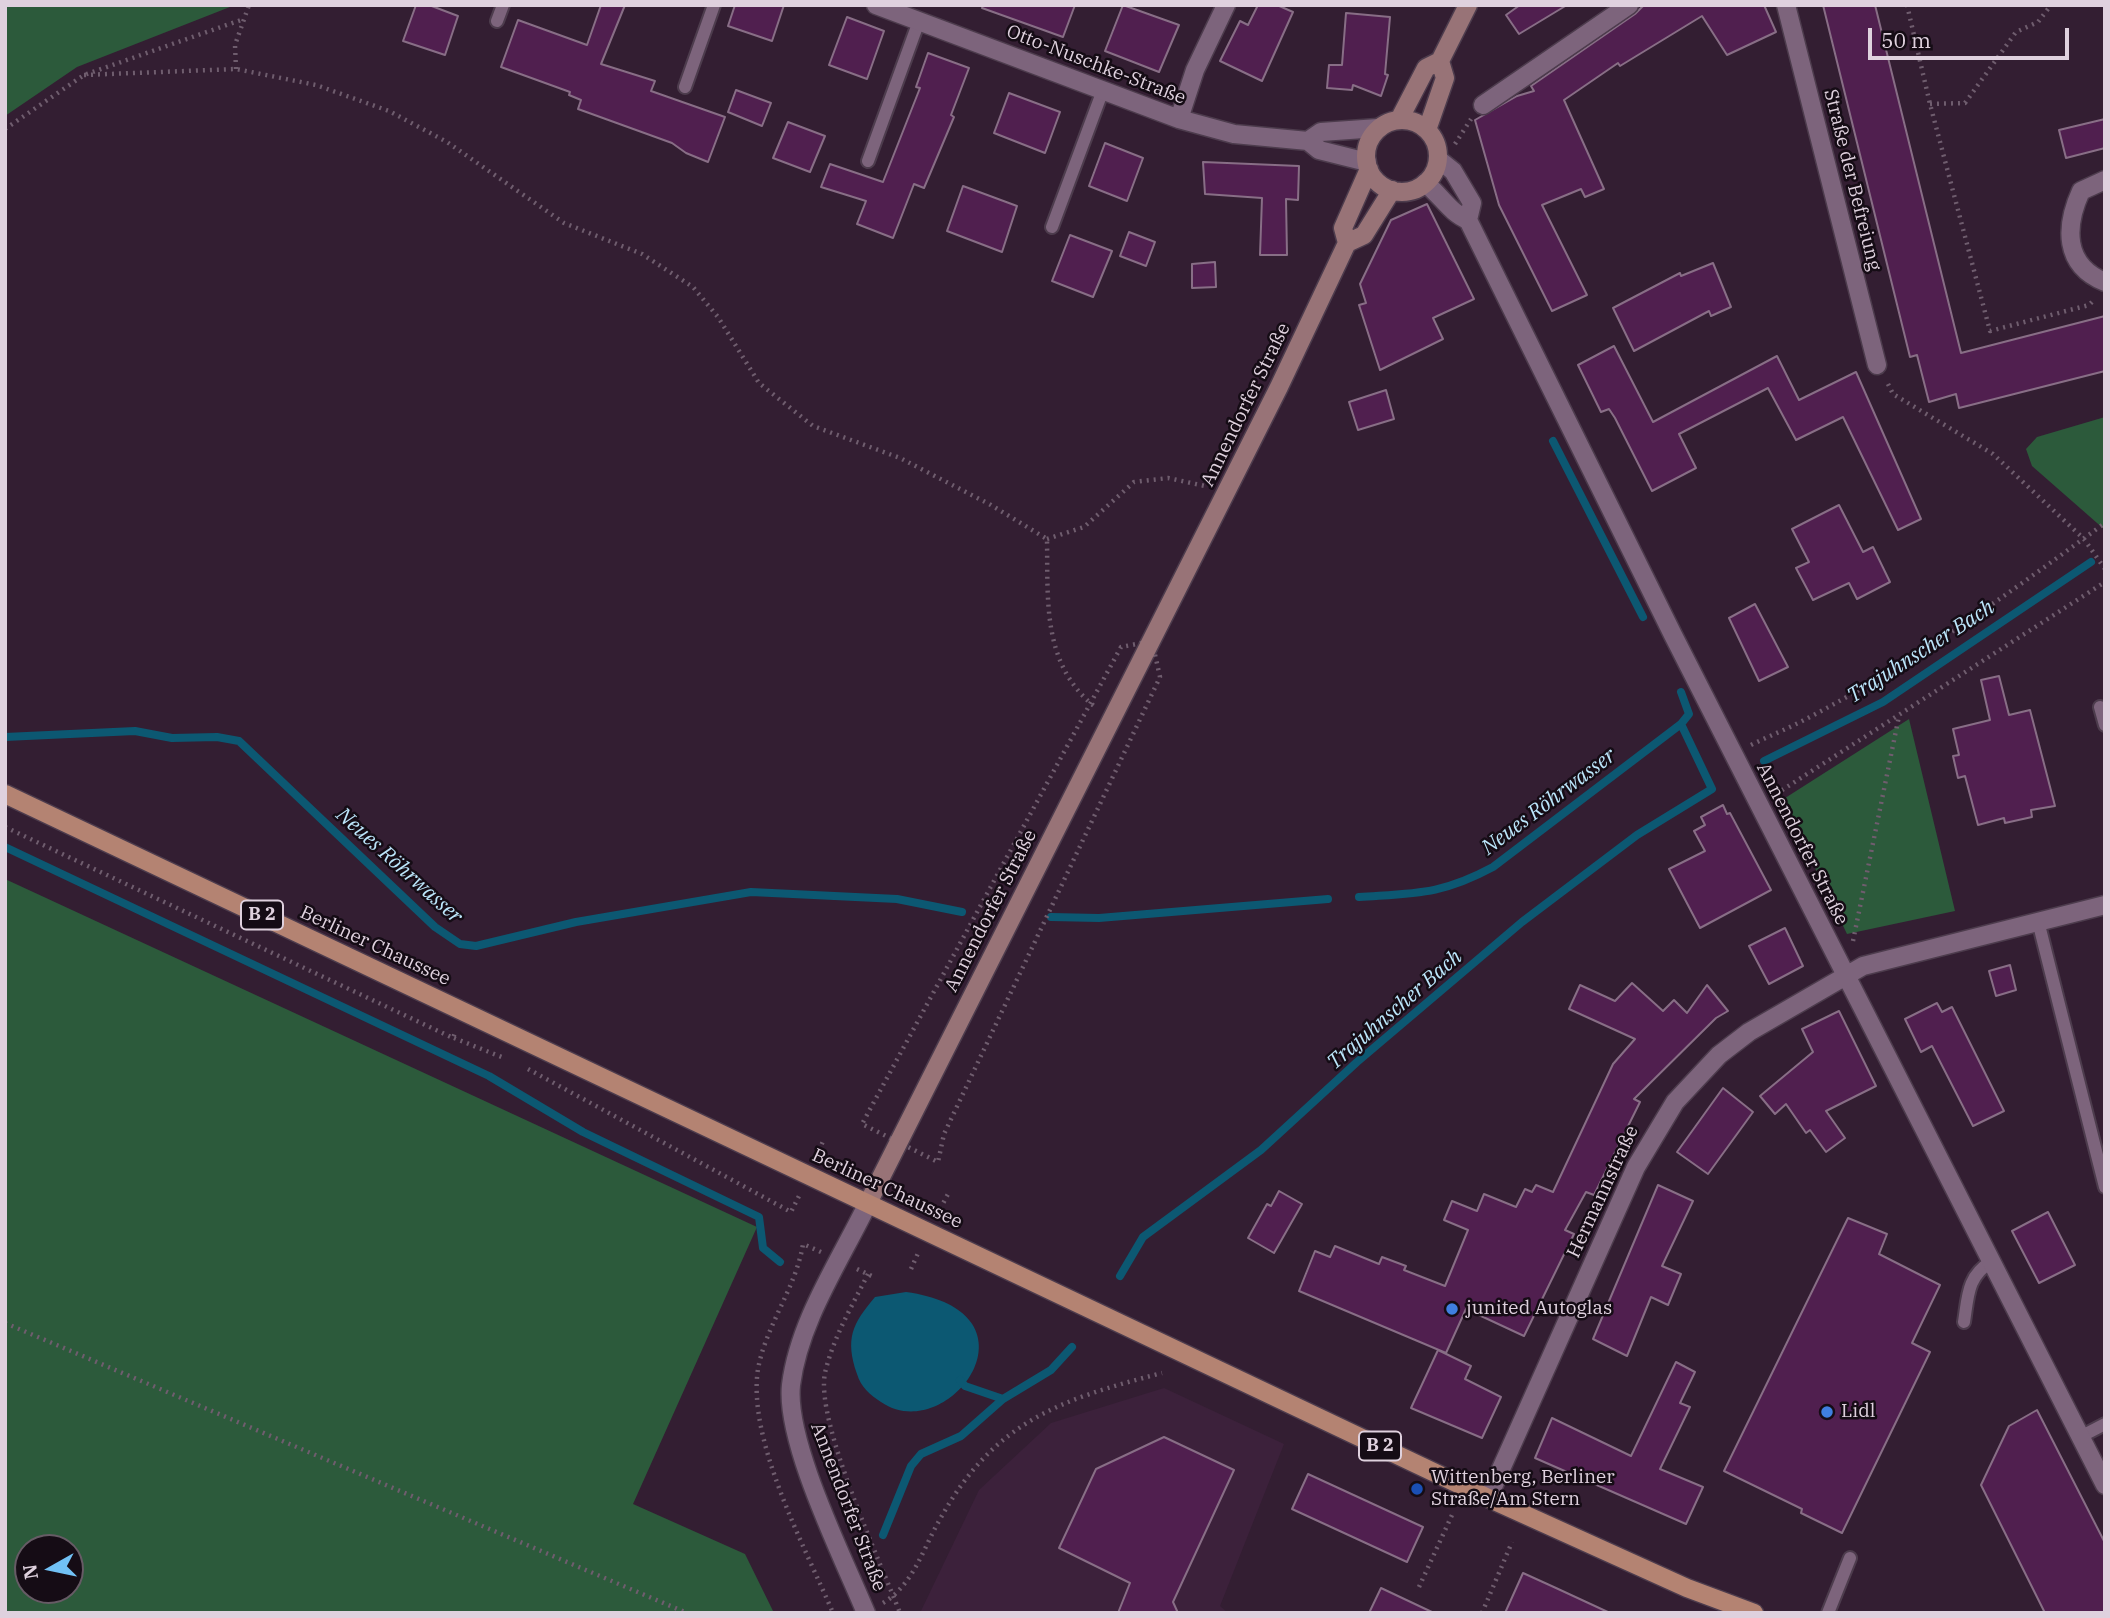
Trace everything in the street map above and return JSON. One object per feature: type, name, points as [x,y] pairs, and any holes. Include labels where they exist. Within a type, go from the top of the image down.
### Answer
[{"type":"main road","points":[[1399,120],[1426,68],[1440,61],[1468,5]]},
{"type":"main road","points":[[1427,130],[1445,78],[1440,61]]},
{"type":"main road","points":[[1399,120],[1414,122],[1427,130],[1436,145],[1438,159],[1425,183],[1410,191],[1392,190],[1378,182],[1368,165],[1367,147],[1378,128],[1399,120]]},
{"type":"main road","name":"Annendorfer Straße","points":[[1347,243],[1343,228],[1368,165]]},
{"type":"main road","name":"Annendorfer Straße","points":[[868,1203],[1225,495],[1347,243],[1364,235],[1392,190]]},
{"type":"main road","name":"Berliner Chaussee","points":[[5,794],[1488,1498],[1665,1579],[1754,1613]]},
{"type":"street","name":"Otto-Nuschke-Straße","points":[[876,5],[1180,119],[1234,134],[1308,141],[1319,150],[1368,165]]},
{"type":"street","points":[[1180,119],[1195,70],[1226,5]]},
{"type":"street","points":[[1483,105],[1629,5]]},
{"type":"street","name":"Straße der Befreiung","points":[[1786,5],[1877,365]]},
{"type":"street","name":"Otto-Nuschke-Straße","points":[[1308,141],[1321,132],[1378,128]]},
{"type":"street","points":[[1425,183],[1442,195],[1455,215],[1468,220],[1472,203],[1453,171],[1438,159]]},
{"type":"street","points":[[2101,289],[2076,258],[2069,244],[2068,228],[2081,191],[2105,180]]},
{"type":"street","name":"Annendorfer Straße","points":[[1468,220],[1733,755],[2105,1485]]},
{"type":"street","name":"Hermannstraße","points":[[1488,1498],[1636,1167],[1659,1126],[1695,1078],[1719,1055],[1760,1025],[1878,960],[2105,905]]},
{"type":"street","name":"Annendorfer Straße","points":[[868,1203],[802,1339],[791,1386],[791,1404],[797,1439],[871,1610]]},
{"type":"lane","points":[[497,21],[503,5]]},
{"type":"lane","points":[[685,87],[714,5]]},
{"type":"lane","points":[[867,160],[919,21]]},
{"type":"lane","points":[[1052,228],[1103,90]]},
{"type":"lane","points":[[2100,707],[2105,725]]},
{"type":"lane","points":[[2038,921],[2105,1187]]},
{"type":"lane","points":[[1964,1322],[1969,1285],[1978,1270],[1991,1262]]},
{"type":"lane","points":[[2080,1437],[2105,1424]]},
{"type":"lane","points":[[1828,1613],[1850,1558]]},
{"type":"path","points":[[236,69],[234,46],[249,5]]},
{"type":"path","points":[[1907,5],[1930,104],[1990,331],[2089,306],[2101,289]]},
{"type":"path","points":[[1930,104],[1965,103],[2015,32],[2038,22],[2051,5]]},
{"type":"path","points":[[5,129],[84,75],[242,20]]},
{"type":"path","points":[[84,75],[236,69],[316,85],[388,111],[447,142],[564,223],[642,254],[693,287],[718,317],[759,383],[814,426],[900,458],[990,505],[1047,539],[1084,527],[1135,482],[1168,478],[1195,482],[1225,495]]},
{"type":"path","points":[[1877,365],[1893,394],[1993,454],[2084,539],[2105,569]]},
{"type":"path","points":[[1733,755],[1788,725],[1801,722],[2007,596],[2105,523]]},
{"type":"path","points":[[1047,539],[1048,628],[1067,679],[1089,702],[1112,720]]},
{"type":"path","points":[[1758,804],[2105,582]]},
{"type":"path","points":[[862,1124],[937,982],[990,894],[1089,702],[1121,647],[1152,641],[1160,677],[944,1134],[938,1162]]},
{"type":"path","points":[[1846,976],[1899,716]]},
{"type":"path","points":[[5,827],[453,1038],[509,1060]]},
{"type":"path","points":[[453,1038],[464,1012]]},
{"type":"path","points":[[530,1071],[791,1212]]},
{"type":"path","points":[[868,1274],[832,1351],[825,1375],[823,1397],[825,1414],[839,1456],[900,1613]]},
{"type":"path","points":[[5,1324],[687,1613]]},
{"type":"path","points":[[871,1610],[903,1590],[940,1519],[974,1467],[1014,1429],[1054,1407],[1095,1390],[1162,1373]]},
{"type":"path","points":[[1419,1587],[1452,1515]]},
{"type":"path","points":[[1482,1613],[1512,1542]]},
{"type":"shaded area","points":[[1164,1388],[1284,1444],[1220,1606],[1228,1613],[920,1613],[979,1490],[1051,1423]]},
{"type":"green space","points":[[5,5],[235,5],[77,67],[5,116]]},
{"type":"green space","points":[[2105,417],[2105,530],[2032,466],[2026,449],[2037,437]]},
{"type":"green space","points":[[1909,719],[1955,911],[1847,934],[1782,800]]},
{"type":"green space","points":[[5,879],[757,1227],[633,1504],[745,1554],[774,1613],[5,1613]]},
{"type":"water","points":[[906,1292],[949,1304],[972,1324],[979,1348],[973,1372],[956,1393],[933,1407],[907,1411],[881,1402],[863,1387],[853,1362],[851,1341],[856,1324],[875,1297]]},
{"type":"building","points":[[416,5],[429,5],[458,16],[445,55],[403,41]]},
{"type":"building","points":[[601,5],[625,5],[601,64],[655,81],[651,91],[725,117],[708,162],[686,153],[672,143],[578,109],[581,100],[569,95],[570,92],[501,67],[518,20],[587,45]]},
{"type":"building","points":[[735,5],[784,5],[772,41],[728,26]]},
{"type":"building","points":[[983,5],[1075,5],[1063,37],[982,8]]},
{"type":"building","points":[[1123,5],[1179,25],[1159,72],[1105,51]]},
{"type":"building","points":[[1258,5],[1277,5],[1293,12],[1262,81],[1220,61],[1240,21],[1248,25]]},
{"type":"building","points":[[1520,5],[1567,5],[1519,34],[1506,15]]},
{"type":"building","points":[[1644,5],[1764,5],[1776,32],[1727,55],[1702,16],[1620,66],[1618,63],[1564,100],[1604,189],[1585,197],[1581,189],[1542,205],[1587,295],[1552,311],[1499,205],[1475,120],[1517,96],[1534,91],[1531,86]]},
{"type":"building","points":[[1823,5],[1875,5],[1961,353],[2105,316],[2105,371],[1959,408],[1956,394],[1929,402],[1917,355],[1910,357]]},
{"type":"building","points":[[1346,13],[1390,17],[1385,74],[1388,75],[1381,96],[1353,85],[1352,90],[1327,88],[1329,65],[1342,65]]},
{"type":"building","points":[[847,17],[884,31],[867,79],[829,65]]},
{"type":"building","points":[[928,53],[969,68],[951,115],[954,117],[924,188],[914,184],[893,238],[857,224],[866,201],[821,187],[830,164],[883,182],[920,88],[916,87]]},
{"type":"building","points":[[736,90],[771,103],[762,126],[728,112]]},
{"type":"building","points":[[1009,93],[1060,112],[1045,153],[994,133]]},
{"type":"building","points":[[2105,119],[2105,148],[2066,158],[2059,130]]},
{"type":"building","points":[[788,122],[825,136],[810,172],[773,158]]},
{"type":"building","points":[[1105,143],[1143,158],[1127,201],[1089,186]]},
{"type":"building","points":[[1203,162],[1299,166],[1298,200],[1286,199],[1287,255],[1260,255],[1262,198],[1205,194]]},
{"type":"building","points":[[963,186],[1017,206],[1002,252],[947,231]]},
{"type":"building","points":[[1427,204],[1474,299],[1433,318],[1443,339],[1380,370],[1359,305],[1366,303],[1360,284],[1391,220]]},
{"type":"building","points":[[1129,232],[1155,242],[1146,266],[1120,256]]},
{"type":"building","points":[[1070,235],[1112,251],[1093,297],[1052,281]]},
{"type":"building","points":[[1215,262],[1216,287],[1192,288],[1192,264]]},
{"type":"building","points":[[1713,263],[1731,307],[1711,316],[1709,311],[1634,351],[1613,308],[1680,273],[1681,276]]},
{"type":"building","points":[[1614,346],[1653,422],[1777,356],[1799,400],[1856,372],[1921,519],[1898,530],[1843,417],[1796,440],[1768,388],[1679,434],[1696,468],[1652,491],[1615,418],[1609,409],[1601,412],[1578,365]]},
{"type":"building","points":[[1386,390],[1394,419],[1358,430],[1349,402]]},
{"type":"building","points":[[1839,505],[1863,552],[1873,547],[1890,582],[1857,599],[1849,583],[1813,600],[1796,568],[1809,562],[1792,529]]},
{"type":"building","points":[[1755,604],[1788,667],[1759,681],[1729,618]]},
{"type":"building","points":[[1999,676],[2009,715],[2030,710],[2055,806],[2031,810],[2032,817],[2005,823],[2004,818],[1978,825],[1965,776],[1958,778],[1953,756],[1959,755],[1953,729],[1990,720],[1981,680]]},
{"type":"building","points":[[1723,805],[1727,814],[1730,813],[1771,890],[1700,928],[1669,869],[1705,851],[1694,831],[1705,825],[1701,817]]},
{"type":"building","points":[[1785,928],[1803,966],[1769,984],[1749,946]]},
{"type":"building","points":[[2010,965],[2016,990],[1996,996],[1989,971]]},
{"type":"building","points":[[1632,983],[1663,1011],[1674,1000],[1687,1013],[1707,985],[1728,1011],[1716,1018],[1634,1099],[1640,1102],[1594,1195],[1586,1192],[1565,1230],[1574,1234],[1524,1336],[1466,1309],[1446,1353],[1299,1291],[1315,1251],[1330,1257],[1335,1246],[1379,1264],[1382,1257],[1406,1266],[1404,1270],[1445,1286],[1468,1230],[1444,1220],[1452,1201],[1477,1211],[1484,1194],[1516,1207],[1525,1189],[1532,1192],[1536,1185],[1553,1192],[1613,1064],[1635,1039],[1569,1009],[1580,985],[1615,1001]]},
{"type":"building","points":[[1937,1003],[1942,1012],[1952,1007],[2004,1111],[1973,1126],[1932,1046],[1921,1052],[1905,1019]]},
{"type":"building","points":[[1839,1011],[1876,1086],[1826,1111],[1845,1138],[1826,1152],[1810,1130],[1806,1133],[1786,1104],[1775,1114],[1760,1096],[1813,1052],[1802,1029]]},
{"type":"building","points":[[1723,1088],[1753,1112],[1708,1174],[1677,1152]]},
{"type":"building","points":[[1658,1185],[1693,1201],[1662,1266],[1681,1274],[1668,1305],[1651,1297],[1627,1356],[1593,1339]]},
{"type":"building","points":[[1279,1191],[1302,1204],[1274,1253],[1248,1238],[1267,1204],[1271,1206]]},
{"type":"building","points":[[2048,1212],[2075,1265],[2039,1283],[2012,1231]]},
{"type":"building","name":"Lidl","points":[[1848,1218],[1887,1234],[1879,1254],[1940,1285],[1912,1343],[1930,1352],[1842,1533],[1801,1513],[1802,1509],[1724,1471]]},
{"type":"building","points":[[1438,1350],[1471,1366],[1465,1379],[1501,1397],[1482,1438],[1411,1408]]},
{"type":"building","points":[[1676,1362],[1695,1372],[1680,1403],[1690,1407],[1660,1469],[1703,1487],[1686,1524],[1535,1458],[1552,1418],[1631,1456]]},
{"type":"building","points":[[2037,1410],[2105,1543],[2105,1613],[2045,1613],[1981,1485],[2009,1426]]},
{"type":"building","points":[[1164,1437],[1234,1470],[1173,1602],[1178,1613],[1118,1613],[1130,1583],[1059,1548],[1096,1469]]},
{"type":"building","points":[[1308,1474],[1423,1527],[1407,1562],[1292,1509]]},
{"type":"building","points":[[1523,1573],[1556,1588],[1610,1613],[1505,1613]]},
{"type":"building","points":[[1381,1588],[1434,1613],[1369,1613]]},
{"type":"waterway","points":[[1553,441],[1643,617]]},
{"type":"waterway","name":"Trajuhnscher Bach","points":[[1764,761],[1883,702],[2091,562]]},
{"type":"waterway","points":[[1681,692],[1689,714],[1681,724]]},
{"type":"waterway","name":"Trajuhnscher Bach","points":[[1120,1276],[1143,1237],[1261,1150],[1357,1062],[1522,922],[1637,835],[1712,789],[1681,724],[1493,867],[1443,888],[1359,897]]},
{"type":"waterway","name":"Neues Röhrwasser","points":[[5,737],[135,731],[172,738],[217,737],[239,741],[435,927],[460,944],[476,946],[576,922],[751,892],[897,899],[962,912]]},
{"type":"waterway","points":[[5,847],[489,1076],[583,1132],[759,1217],[763,1248],[780,1262]]},
{"type":"waterway","name":"Neues Röhrwasser","points":[[1051,917],[1099,918],[1328,899]]},
{"type":"waterway","name":"Trajuhnscher Bach","points":[[883,1535],[911,1466],[921,1454],[961,1436],[1003,1399],[1051,1370],[1072,1347]]},
{"type":"waterway","points":[[960,1380],[965,1386],[1003,1399]]},
{"type":"place","name":"junited Autoglas","points":[[1452,1309]]},
{"type":"place","name":"Lidl","points":[[1827,1412]]},
{"type":"place","name":"Wittenberg, Berliner Straße/Am Stern","points":[[1417,1489]]}]
